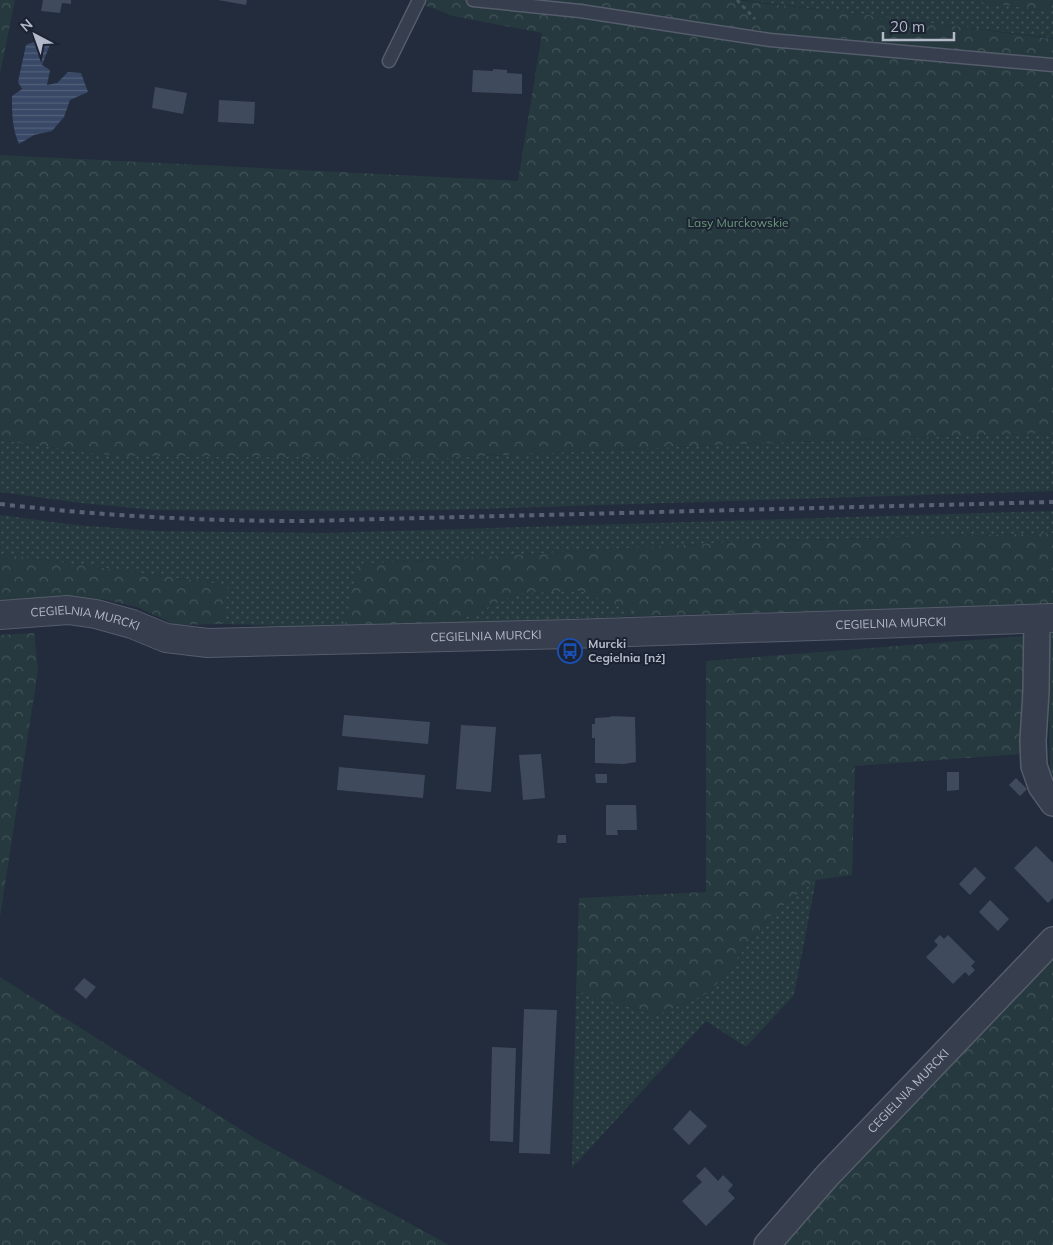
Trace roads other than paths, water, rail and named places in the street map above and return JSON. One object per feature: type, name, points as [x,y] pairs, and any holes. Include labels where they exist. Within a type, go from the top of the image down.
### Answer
[{"type":"street","name":"CEGIELNIA MURCKI","points":[[0,615],[68,610],[96,614],[132,624],[166,638],[208,643],[1045,619],[1036,690],[1033,741],[1034,766],[1041,786],[1053,803]]},
{"type":"street","name":"CEGIELNIA MURCKI","points":[[767,1245],[828,1176],[1053,940]]},
{"type":"lane","points":[[389,61],[419,0]]},
{"type":"lane","points":[[473,0],[580,11],[770,40],[1053,65]]},
{"type":"water","points":[[41,39],[51,42],[42,65],[50,70],[47,85],[57,83],[68,72],[81,73],[88,92],[70,100],[64,117],[52,131],[34,135],[19,144],[12,114],[12,96],[22,89],[18,82],[26,45]]},
{"type":"railway","points":[[0,504],[152,517],[305,521],[1053,502]]},
{"type":"place","name":"Murcki Cegielnia [nż]","points":[[570,651]]},
{"type":"park label","name":"Lasy Murckowskie","points":[[738,223]]}]
